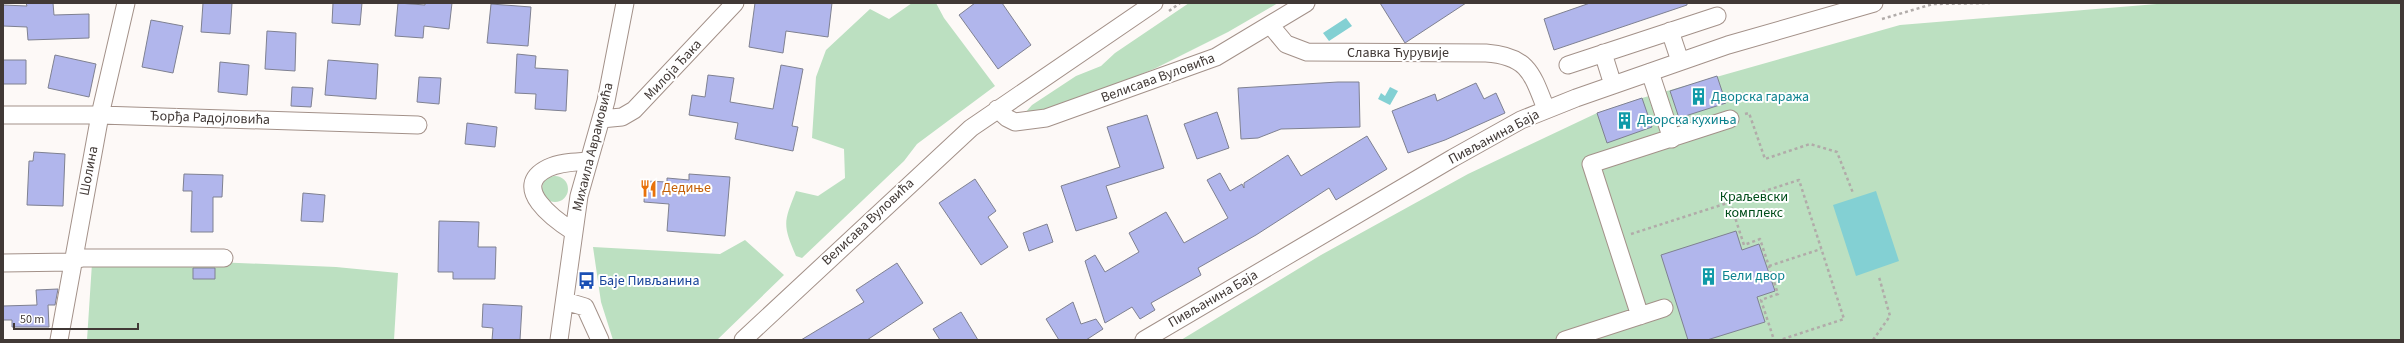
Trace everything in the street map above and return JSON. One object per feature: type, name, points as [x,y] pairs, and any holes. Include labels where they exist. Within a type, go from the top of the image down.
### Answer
[{"type":"street","name":"Шолина","points":[[58,340],[100,115],[126,3]]},
{"type":"street","name":"Михаила Аврамовића","points":[[559,340],[579,196],[610,86],[625,3]]},
{"type":"street","name":"Милоја Ђака","points":[[601,119],[622,117],[634,110],[735,3]]},
{"type":"street","points":[[1271,26],[1306,3]]},
{"type":"street","name":"Пивљанина Баја","points":[[1144,340],[1460,154],[1510,126],[1546,109],[1680,61],[1874,3]]},
{"type":"street","name":"Велисава Вуловића","points":[[749,338],[947,149],[997,109],[1160,7]]},
{"type":"street","points":[[1568,65],[1717,16]]},
{"type":"street","name":"Велисава Вуловића","points":[[997,109],[1007,118],[1015,122],[1027,122],[1046,118],[1200,64],[1236,47],[1271,26]]},
{"type":"street","name":"Славка Ћурувије","points":[[1271,26],[1286,44],[1306,52],[1486,53],[1507,56],[1526,66],[1535,80],[1546,109]]},
{"type":"street","points":[[1670,31],[1680,61]]},
{"type":"street","points":[[1603,53],[1613,84]]},
{"type":"street","points":[[1650,72],[1672,139]]},
{"type":"street","name":"Ђорђа Радојловића","points":[[3,115],[100,115],[418,125]]},
{"type":"street","points":[[1640,316],[1591,164],[1730,119]]},
{"type":"street","points":[[574,232],[544,210],[535,196],[534,184],[538,176],[548,168],[568,163],[588,161]]},
{"type":"street","points":[[3,263],[72,261],[83,258],[224,258]]},
{"type":"street","points":[[565,301],[585,307],[600,340]]},
{"type":"street","points":[[1564,340],[1664,308]]},
{"type":"path","points":[[1160,7],[1180,3]]},
{"type":"path","points":[[1881,19],[1933,4],[1990,3]]},
{"type":"path","points":[[1730,119],[1749,113],[1765,160],[1810,144],[1836,152],[1853,193]]},
{"type":"path","points":[[1615,239],[1799,180],[1844,319],[1780,340]]},
{"type":"path","points":[[1730,202],[1744,245],[1760,239],[1778,294],[1761,300],[1774,340]]},
{"type":"path","points":[[1769,266],[1821,249]]},
{"type":"path","points":[[1873,340],[1890,316],[1879,277]]},
{"type":"path","points":[[1793,336],[1795,340]]},
{"type":"green space","points":[[912,3],[936,3],[944,18],[995,86],[917,144],[904,161],[802,258],[796,256],[788,237],[786,223],[796,191],[818,196],[845,178],[844,149],[812,138],[816,77],[826,50],[870,9],[889,19]]},
{"type":"green space","points":[[1189,3],[1278,3],[1228,32],[1156,68],[1050,112],[1023,115],[1032,105],[1076,76],[1101,66],[1115,53]]},
{"type":"green space","name":"Краљевски комплекс","points":[[2169,3],[2401,3],[2401,340],[1181,340],[1321,255],[1468,174],[1597,113],[1642,98],[1900,25]]},
{"type":"green space","points":[[555,176],[564,180],[568,189],[564,198],[555,202],[546,198],[542,189],[546,180]]},
{"type":"green space","points":[[745,240],[784,275],[717,340],[613,340],[601,302],[593,247],[720,254]]},
{"type":"green space","points":[[215,262],[336,267],[398,273],[394,340],[87,340],[92,263]]},
{"type":"water","points":[[1346,18],[1352,26],[1329,41],[1323,33]]},
{"type":"water","points":[[1390,87],[1398,91],[1390,105],[1378,99],[1381,93],[1385,96]]},
{"type":"water","points":[[1876,191],[1899,261],[1856,276],[1833,205]]},
{"type":"building","points":[[26,3],[53,3],[54,15],[89,14],[89,38],[28,40],[27,27],[3,26],[3,5],[27,6]]},
{"type":"building","points":[[203,3],[232,3],[230,34],[201,32]]},
{"type":"building","points":[[333,3],[362,3],[360,25],[332,23]]},
{"type":"building","points":[[398,3],[425,5],[425,3],[452,3],[449,29],[424,26],[423,38],[395,36]]},
{"type":"building","points":[[755,3],[832,3],[828,37],[786,31],[783,53],[749,47]]},
{"type":"building","points":[[975,3],[1002,3],[1031,45],[998,69],[959,15]]},
{"type":"building","points":[[1380,3],[1466,3],[1405,43]]},
{"type":"building","points":[[1590,3],[1687,3],[1687,5],[1554,50],[1544,19]]},
{"type":"building","points":[[491,4],[531,7],[528,46],[487,43]]},
{"type":"building","points":[[151,20],[183,26],[173,73],[142,67]]},
{"type":"building","points":[[267,31],[296,33],[295,71],[265,69]]},
{"type":"building","points":[[517,54],[536,56],[535,68],[568,70],[566,111],[535,109],[536,94],[515,93]]},
{"type":"building","points":[[55,55],[96,64],[89,97],[48,88]]},
{"type":"building","points":[[3,60],[26,60],[26,84],[3,84]]},
{"type":"building","points":[[328,60],[378,64],[376,99],[325,95]]},
{"type":"building","points":[[220,62],[249,65],[247,95],[218,92]]},
{"type":"building","points":[[781,65],[803,69],[792,126],[798,127],[793,151],[735,139],[738,123],[689,115],[692,95],[705,97],[708,75],[734,78],[730,102],[773,109]]},
{"type":"building","name":"Дворска гаража","points":[[1717,76],[1726,103],[1679,118],[1670,91]]},
{"type":"building","points":[[419,77],[441,78],[439,104],[417,102]]},
{"type":"building","points":[[1359,82],[1360,127],[1281,129],[1258,138],[1241,139],[1238,88]]},
{"type":"building","points":[[1476,83],[1484,99],[1496,93],[1505,113],[1445,140],[1408,153],[1392,111],[1435,94],[1437,101]]},
{"type":"building","points":[[292,87],[313,88],[311,107],[291,106]]},
{"type":"building","name":"Дворска кухиња","points":[[1642,98],[1652,127],[1607,143],[1597,113]]},
{"type":"building","points":[[1217,112],[1229,148],[1197,159],[1184,124]]},
{"type":"building","points":[[1147,115],[1164,168],[1106,186],[1117,218],[1076,231],[1061,186],[1120,167],[1107,127]]},
{"type":"building","points":[[467,123],[497,127],[495,147],[465,144]]},
{"type":"building","points":[[1367,136],[1387,169],[1336,200],[1329,188],[1256,235],[1198,268],[1201,275],[1151,303],[1155,310],[1140,319],[1132,307],[1105,323],[1085,261],[1095,255],[1105,272],[1139,252],[1129,233],[1166,212],[1184,243],[1228,218],[1207,180],[1220,173],[1230,191],[1242,184],[1244,188],[1244,183],[1288,155],[1301,176]]},
{"type":"building","points":[[34,152],[65,154],[63,206],[27,205],[29,161],[33,161]]},
{"type":"building","points":[[184,174],[223,175],[222,197],[213,197],[213,232],[191,232],[192,191],[183,191]]},
{"type":"building","points":[[689,174],[730,177],[725,236],[667,231],[669,204],[644,202],[645,181],[667,182],[667,178],[689,180]]},
{"type":"building","points":[[975,179],[996,211],[988,217],[1008,247],[981,265],[939,203]]},
{"type":"building","points":[[303,193],[325,195],[323,222],[301,221]]},
{"type":"building","points":[[439,221],[479,222],[478,247],[496,247],[495,279],[453,279],[453,272],[438,272]]},
{"type":"building","points":[[1047,224],[1053,242],[1029,251],[1023,233]]},
{"type":"building","name":"Бели двор","points":[[1736,231],[1742,250],[1759,244],[1775,291],[1757,297],[1765,322],[1707,340],[1688,340],[1661,255]]},
{"type":"building","points":[[897,263],[923,303],[867,340],[801,340],[864,302],[856,290]]},
{"type":"building","points":[[193,268],[215,268],[215,279],[193,279]]},
{"type":"building","points":[[58,289],[55,305],[48,305],[49,327],[12,327],[12,320],[3,320],[3,306],[37,305],[36,290]]},
{"type":"building","points":[[1073,302],[1081,324],[1096,319],[1103,329],[1086,340],[1059,340],[1046,319]]},
{"type":"building","points":[[483,304],[522,306],[520,340],[492,340],[493,328],[482,327]]},
{"type":"building","points":[[961,312],[978,340],[940,340],[933,329]]},
{"type":"place","name":"Дворска гаража","points":[[1698,97]]},
{"type":"place","name":"Дворска кухиња","points":[[1624,120]]},
{"type":"place","name":"Дедиње","points":[[649,188]]},
{"type":"place","name":"Бели двор","points":[[1709,276]]},
{"type":"place","name":"Баје Пивљанина","points":[[586,281]]}]
